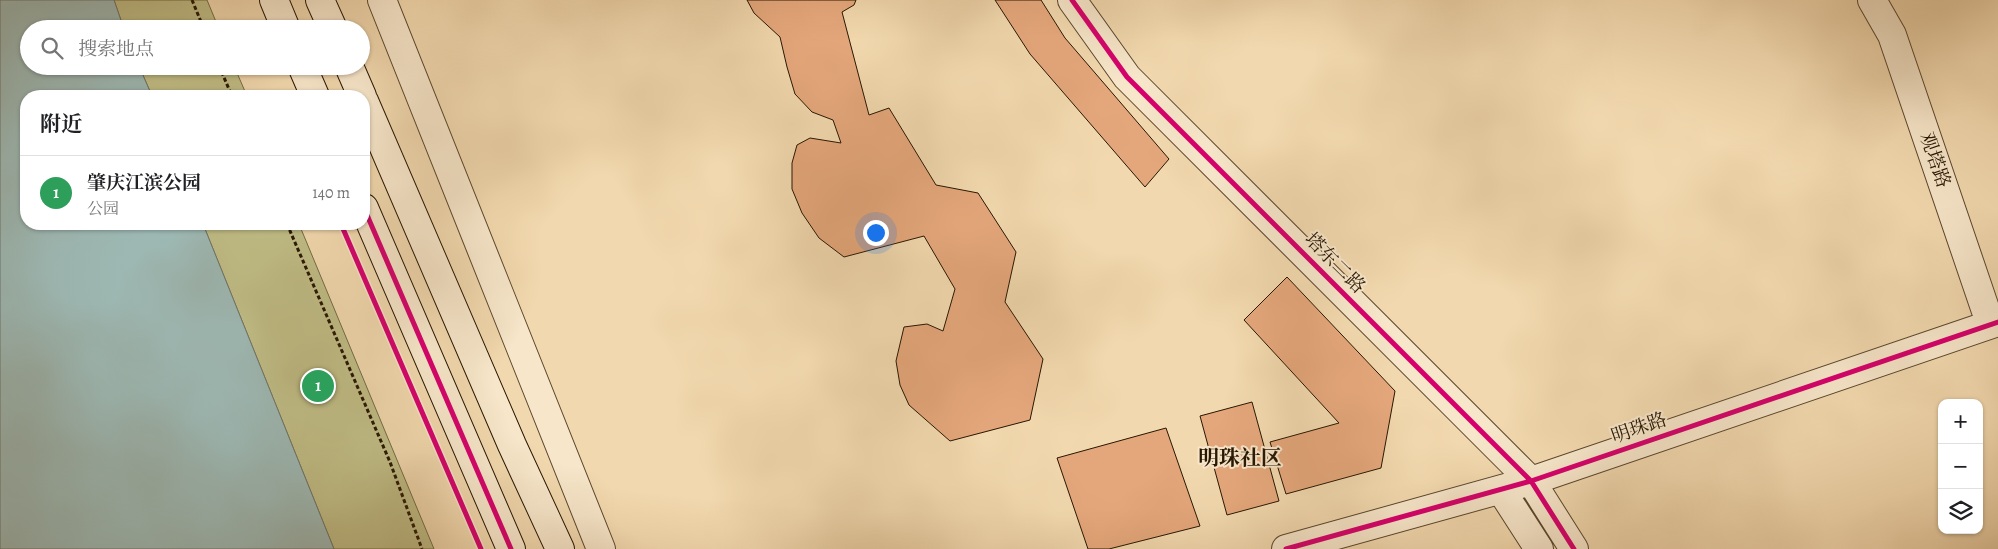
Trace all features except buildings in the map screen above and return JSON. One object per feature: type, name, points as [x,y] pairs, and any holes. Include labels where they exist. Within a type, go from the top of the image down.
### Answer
[{"type":"street","points":[[274,0],[282,20]]},
{"type":"street","points":[[320,0],[329,20]]},
{"type":"street","points":[[382,0],[601,549]]},
{"type":"street","name":"塔东二路","points":[[1072,0],[1127,77],[1531,482],[1574,549]]},
{"type":"street","name":"观塔路","points":[[1872,0],[1892,35],[1994,322]]},
{"type":"street","points":[[306,75],[312,90]]},
{"type":"street","points":[[353,75],[359,90]]},
{"type":"street","points":[[370,115],[512,445],[560,549]]},
{"type":"street","points":[[370,222],[511,549]]},
{"type":"street","name":"明珠路","points":[[1286,549],[1531,482],[1994,322]]},
{"type":"street","points":[[474,462],[512,445]]},
{"type":"street","points":[[1500,490],[1539,549]]},
{"type":"path","points":[[192,0],[200,20]]},
{"type":"path","points":[[223,75],[229,90]]},
{"type":"path","points":[[290,230],[390,462],[422,549]]},
{"type":"shaded area","points":[[114,0],[207,0],[215,20],[121,20]]},
{"type":"shaded area","points":[[143,75],[238,75],[244,90],[149,90]]},
{"type":"shaded area","points":[[205,230],[301,230],[434,549],[334,549]]},
{"type":"water","points":[[0,0],[114,0],[121,20],[20,20],[20,75],[143,75],[149,90],[20,90],[20,230],[205,230],[334,549],[0,549]]},
{"type":"cycle path","points":[[1072,0],[1127,77],[1531,481],[1574,549]]},
{"type":"cycle path","points":[[370,222],[511,549]]},
{"type":"cycle path","points":[[344,230],[481,549]]},
{"type":"cycle path","points":[[1286,549],[1531,481],[1998,322]]},
{"type":"place","name":"肇庆江滨公园","points":[[318,386]]},
{"type":"district","name":"明珠社区","points":[[1240,458]]}]
